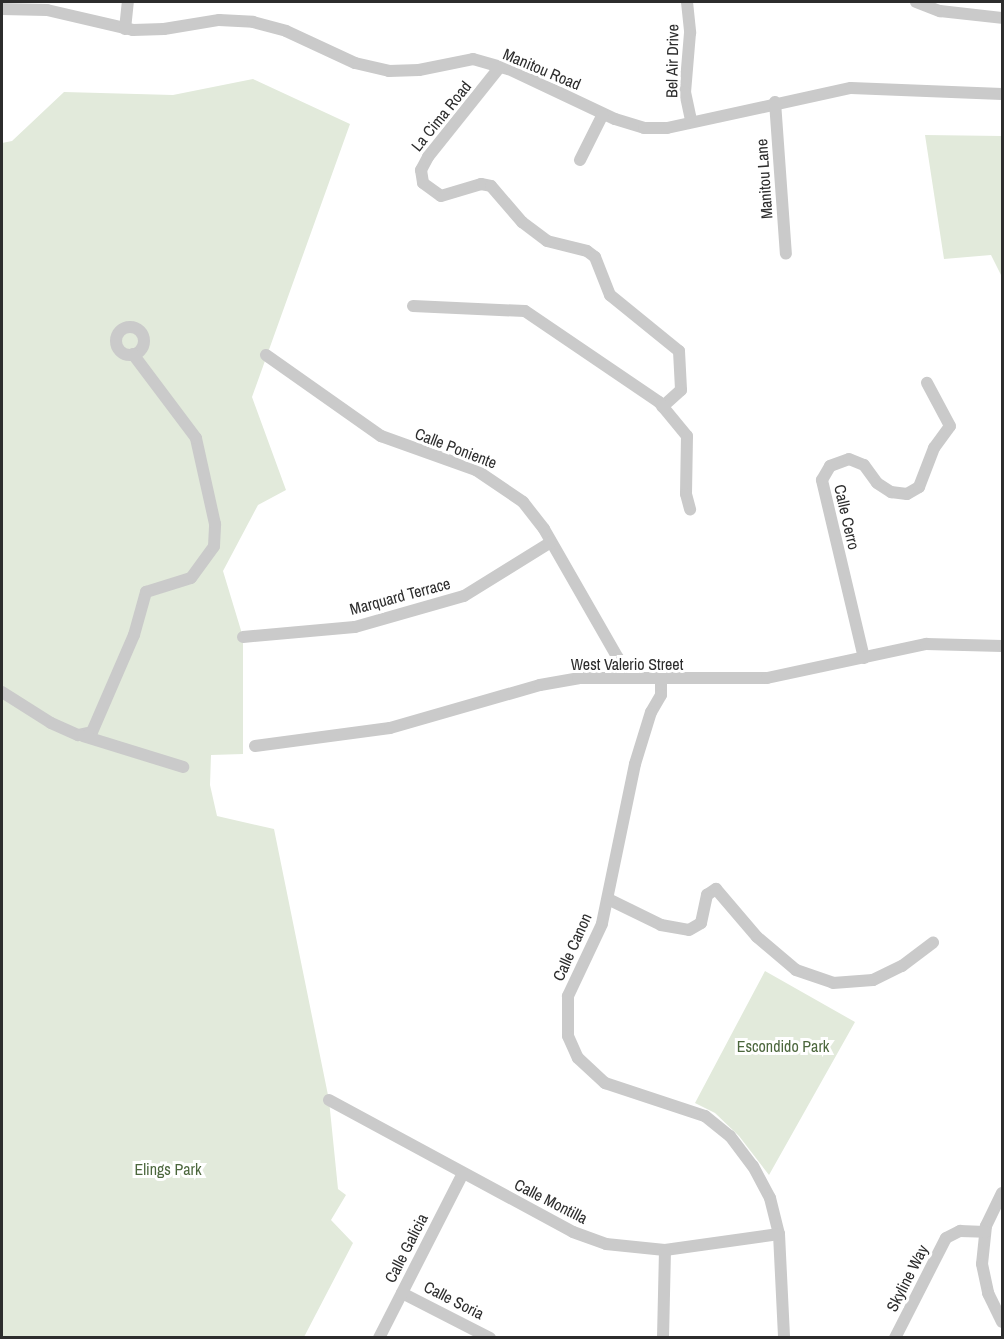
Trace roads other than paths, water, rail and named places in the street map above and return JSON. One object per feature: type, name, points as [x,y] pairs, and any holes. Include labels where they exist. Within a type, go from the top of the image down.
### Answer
[{"type":"street","points":[[124,29],[128,2]]},
{"type":"street","name":"Bel Air Drive","points":[[687,2],[690,33],[685,92],[691,120]]},
{"type":"street","points":[[916,2],[940,11],[1002,18]]},
{"type":"street","name":"Manitou Road","points":[[2,9],[47,9],[124,29],[149,31],[202,22],[244,21],[286,31],[372,68],[419,70],[462,59],[499,68],[603,114],[651,129],[851,88],[1002,94]]},
{"type":"street","name":"La Cima Road","points":[[499,68],[428,157],[421,170],[423,183],[441,196],[481,184],[491,186],[511,211],[547,241],[587,251],[596,256],[610,295],[679,351],[681,390],[662,408]]},
{"type":"street","name":"Manitou Lane","points":[[775,102],[786,254]]},
{"type":"street","points":[[580,160],[603,114]]},
{"type":"street","points":[[413,306],[525,311],[662,408],[687,436],[686,494],[690,509]]},
{"type":"street","points":[[83,736],[92,732],[134,635],[146,592],[191,578],[214,546],[215,524],[196,438],[133,354]]},
{"type":"street","name":"Calle Poniente","points":[[266,355],[381,436],[491,478],[523,502],[551,542],[618,658],[620,677]]},
{"type":"street","name":"Calle Cerro","points":[[864,658],[822,480],[830,466],[849,459],[864,465],[877,483],[891,492],[907,494],[919,487],[934,448],[950,426],[927,383]]},
{"type":"street","name":"Marquard Terrace","points":[[243,637],[355,627],[464,596],[551,542]]},
{"type":"street","name":"West Valerio Street","points":[[255,746],[390,728],[557,681],[620,677],[661,682],[767,678],[926,644],[1002,646]]},
{"type":"street","name":"Calle Canon","points":[[661,682],[659,703],[651,712],[635,764],[599,933],[568,996],[568,1036],[578,1058],[613,1088],[675,1103],[705,1116],[730,1136],[753,1166],[770,1198],[779,1234],[784,1338]]},
{"type":"street","points":[[2,692],[51,723],[83,736],[183,767]]},
{"type":"street","points":[[608,899],[661,925],[690,930],[704,918],[707,895],[721,891],[757,937],[796,970],[833,983],[873,980],[902,966],[933,943]]},
{"type":"street","name":"Calle Montilla","points":[[329,1100],[586,1237],[627,1248],[665,1250],[779,1234]]},
{"type":"street","name":"Calle Galicia","points":[[379,1338],[463,1173]]},
{"type":"street","points":[[1002,1193],[985,1232],[985,1282],[1002,1322]]},
{"type":"street","name":"Skyline Way","points":[[895,1338],[946,1238],[955,1232],[985,1232]]},
{"type":"street","points":[[663,1338],[665,1250]]},
{"type":"street","name":"Calle Soria","points":[[402,1293],[490,1338]]},
{"type":"park label","name":"Escondido Park","points":[[783,1046]]},
{"type":"park label","name":"Elings Park","points":[[168,1169]]}]
